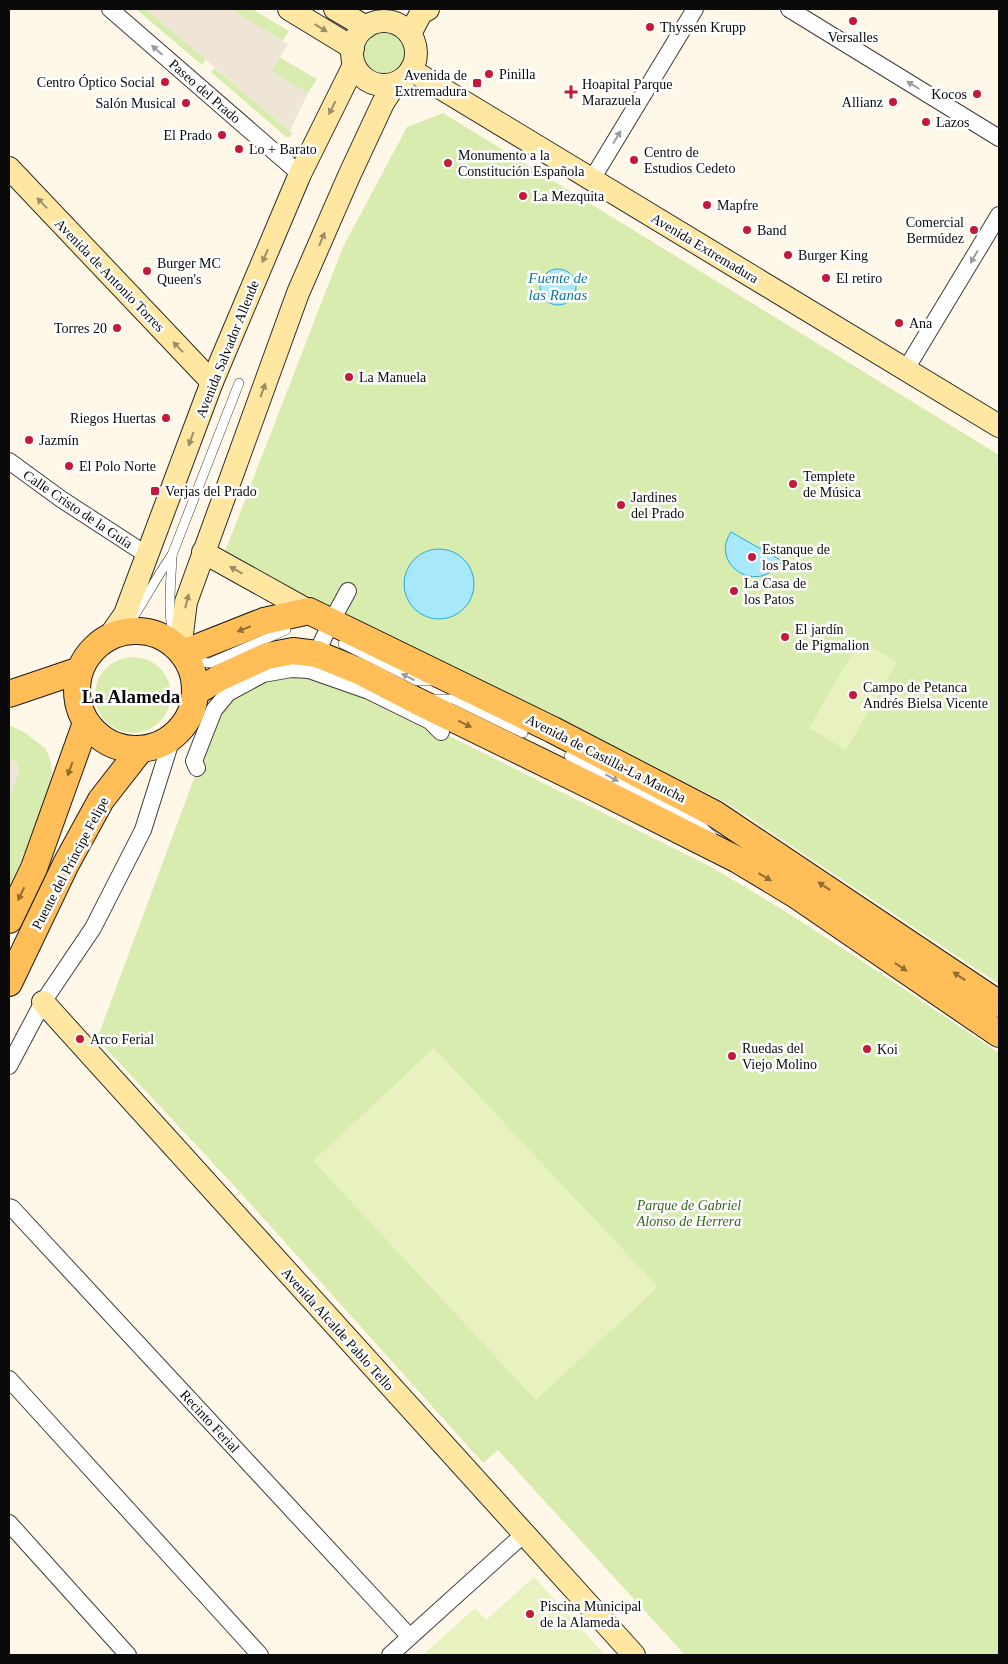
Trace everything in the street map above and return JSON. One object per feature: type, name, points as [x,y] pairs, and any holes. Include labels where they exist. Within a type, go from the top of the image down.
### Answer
[{"type":"main road","name":"Avenida Extremadura","points":[[289,9],[354,56],[363,77],[381,85],[404,77],[592,179],[999,426]]},
{"type":"main road","points":[[182,652],[186,602],[298,292],[383,103],[404,77],[416,54],[414,42],[410,34],[397,24],[335,9]]},
{"type":"main road","points":[[410,34],[421,12],[428,9]]},
{"type":"main road","points":[[354,56],[359,34],[378,19]]},
{"type":"main road","name":"Avenida Salvador Allende","points":[[116,634],[212,382],[300,174],[354,56]]},
{"type":"main road","name":"Avenida de Antonio Torres","points":[[9,168],[212,382]]},
{"type":"main road","points":[[203,552],[328,625]]},
{"type":"main road","points":[[182,652],[264,621],[328,625]]},
{"type":"main road","name":"Avenida de Castilla-La Mancha","points":[[328,625],[456,682],[715,814],[999,1004]]},
{"type":"main road","points":[[140,631],[156,634],[182,652],[194,676],[196,692],[189,718],[172,738],[157,746],[140,750],[120,748],[101,738],[86,723],[79,706],[76,688],[80,670],[91,651],[116,634],[140,631]]},
{"type":"main road","points":[[196,692],[219,678],[267,656],[293,651],[313,662],[361,672],[738,860],[796,895],[999,1034]]},
{"type":"main road","points":[[9,694],[80,670]]},
{"type":"main road","name":"Puente del Príncipe Felipe","points":[[9,920],[34,868],[86,723]]},
{"type":"main road","name":"Puente del Príncipe Felipe","points":[[9,983],[66,864],[101,800],[140,750]]},
{"type":"main road","name":"Avenida Alcalde Pablo Tello","points":[[43,1002],[634,1655]]},
{"type":"street","name":"Paseo del Prado","points":[[110,9],[300,174]]},
{"type":"street","points":[[592,179],[694,9]]},
{"type":"street","points":[[789,9],[999,138]]},
{"type":"street","points":[[906,369],[999,216]]},
{"type":"street","name":"Calle Cristo de la Guía","points":[[9,461],[61,499],[147,555]]},
{"type":"street","points":[[313,662],[328,625],[348,590]]},
{"type":"street","points":[[197,768],[194,761],[214,710],[228,693],[263,674],[313,662],[430,721],[441,732]]},
{"type":"street","points":[[9,1066],[43,1002],[93,928],[143,830],[172,738]]},
{"type":"street","name":"Recinto Ferial","points":[[9,1207],[12,1208],[410,1637]]},
{"type":"street","points":[[9,1379],[260,1655]]},
{"type":"street","points":[[9,1523],[128,1655]]},
{"type":"street","points":[[390,1655],[524,1534]]},
{"type":"lane","points":[[116,634],[143,603],[155,579],[172,555],[239,384]]},
{"type":"lane","points":[[172,555],[169,606],[171,625],[182,652],[210,663],[286,630]]},
{"type":"lane","points":[[415,700],[453,699],[523,733]]},
{"type":"lane","points":[[569,756],[703,827],[738,860]]},
{"type":"green space","points":[[136,9],[146,9],[206,59],[202,65]]},
{"type":"green space","points":[[230,9],[252,9],[289,31],[283,41]]},
{"type":"green space","points":[[384,33],[398,39],[404,53],[398,67],[384,73],[370,67],[364,53],[370,39]]},
{"type":"green space","points":[[279,57],[317,79],[308,93],[271,71]]},
{"type":"green space","points":[[215,68],[290,131],[292,134],[290,137],[286,137],[211,72]]},
{"type":"green space","name":"Jardines del Prado","points":[[443,113],[999,455],[999,984],[727,803],[336,612],[224,554],[343,247],[407,127]],"holes":[[[541,282],[576,284],[574,295],[549,302],[542,293]]]},
{"type":"green space","name":"Campo de Petanca Andrés Bielsa Vicente","points":[[860,640],[897,662],[846,750],[809,728]]},
{"type":"green space","points":[[133,657],[148,660],[160,668],[168,680],[171,695],[168,710],[160,722],[148,730],[133,733],[118,730],[106,722],[98,710],[95,695],[98,680],[106,668],[118,660]]},
{"type":"green space","name":"Parque de Gabriel Alonso de Herrera","points":[[289,672],[338,684],[441,732],[709,866],[819,933],[999,1053],[999,1655],[685,1655],[498,1450],[483,1463],[239,1191],[97,1039],[218,714],[231,696],[261,678]]},
{"type":"green space","points":[[9,725],[24,732],[46,749],[52,772],[43,806],[9,891]]},
{"type":"green space","points":[[434,1048],[658,1287],[536,1400],[313,1161]]},
{"type":"green space","name":"Piscina Municipal de la Alameda","points":[[534,1577],[605,1655],[423,1655],[475,1608],[486,1620]]},
{"type":"shaded area","points":[[146,9],[230,9],[288,44],[272,71],[308,93],[290,131]]},
{"type":"shaded area","points":[[9,755],[17,764],[20,772],[9,798]]},
{"type":"water","name":"Fuente de las Ranas","points":[[558,269],[571,274],[576,287],[571,300],[558,305],[545,300],[540,287],[545,274]]},
{"type":"water","name":"Estanque de los Patos","points":[[731,532],[782,561],[772,571],[760,576],[749,576],[739,572],[731,565],[726,555],[726,544]]},
{"type":"water","points":[[432,549],[446,549],[459,555],[468,564],[474,577],[472,597],[464,609],[446,619],[432,619],[419,613],[410,604],[404,591],[404,577],[410,564],[419,555]]},
{"type":"place","name":"Versalles","points":[[853,21]]},
{"type":"place","name":"Thyssen Krupp","points":[[650,27]]},
{"type":"place","name":"Pinilla","points":[[489,74]]},
{"type":"place","name":"Centro Óptico Social","points":[[165,82]]},
{"type":"place","name":"Avenida de Extremadura","points":[[477,83]]},
{"type":"place","name":"Hoapital Parque Marazuela","points":[[571,92]]},
{"type":"place","name":"Kocos","points":[[977,94]]},
{"type":"place","name":"Allianz","points":[[893,102]]},
{"type":"place","name":"Salón Musical","points":[[186,103]]},
{"type":"place","name":"Lazos","points":[[926,122]]},
{"type":"place","name":"El Prado","points":[[222,135]]},
{"type":"place","name":"Lo + Barato","points":[[239,149]]},
{"type":"place","name":"Centro de Estudios Cedeto","points":[[634,160]]},
{"type":"place","name":"Monumento a la Constitución Española","points":[[448,163]]},
{"type":"place","name":"La Mezquita","points":[[523,196]]},
{"type":"place","name":"Mapfre","points":[[707,205]]},
{"type":"place","name":"Band","points":[[747,230]]},
{"type":"place","name":"Comercial Bermúdez","points":[[974,230]]},
{"type":"place","name":"Burger King","points":[[788,255]]},
{"type":"place","name":"Burger MC Queen's","points":[[147,271]]},
{"type":"place","name":"El retiro","points":[[826,278]]},
{"type":"place","name":"Ana","points":[[899,323]]},
{"type":"place","name":"Torres 20","points":[[117,328]]},
{"type":"place","name":"La Manuela","points":[[349,377]]},
{"type":"place","name":"Riegos Huertas","points":[[166,418]]},
{"type":"place","name":"Jazmín","points":[[29,440]]},
{"type":"place","name":"El Polo Norte","points":[[69,466]]},
{"type":"place","name":"Templete de Música","points":[[793,484]]},
{"type":"place","name":"Verjas del Prado","points":[[155,491]]},
{"type":"place","name":"Jardines del Prado","points":[[621,505]]},
{"type":"place","name":"Estanque de los Patos","points":[[752,557]]},
{"type":"place","name":"La Casa de los Patos","points":[[734,591]]},
{"type":"place","name":"El jardín de Pigmalion","points":[[785,637]]},
{"type":"place","name":"Campo de Petanca Andrés Bielsa Vicente","points":[[853,695]]},
{"type":"place","name":"Arco Ferial","points":[[80,1039]]},
{"type":"place","name":"Koi","points":[[867,1049]]},
{"type":"place","name":"Ruedas del Viejo Molino","points":[[732,1056]]},
{"type":"place","name":"Piscina Municipal de la Alameda","points":[[530,1614]]},
{"type":"district","name":"La Alameda","points":[[131,696]]}]
